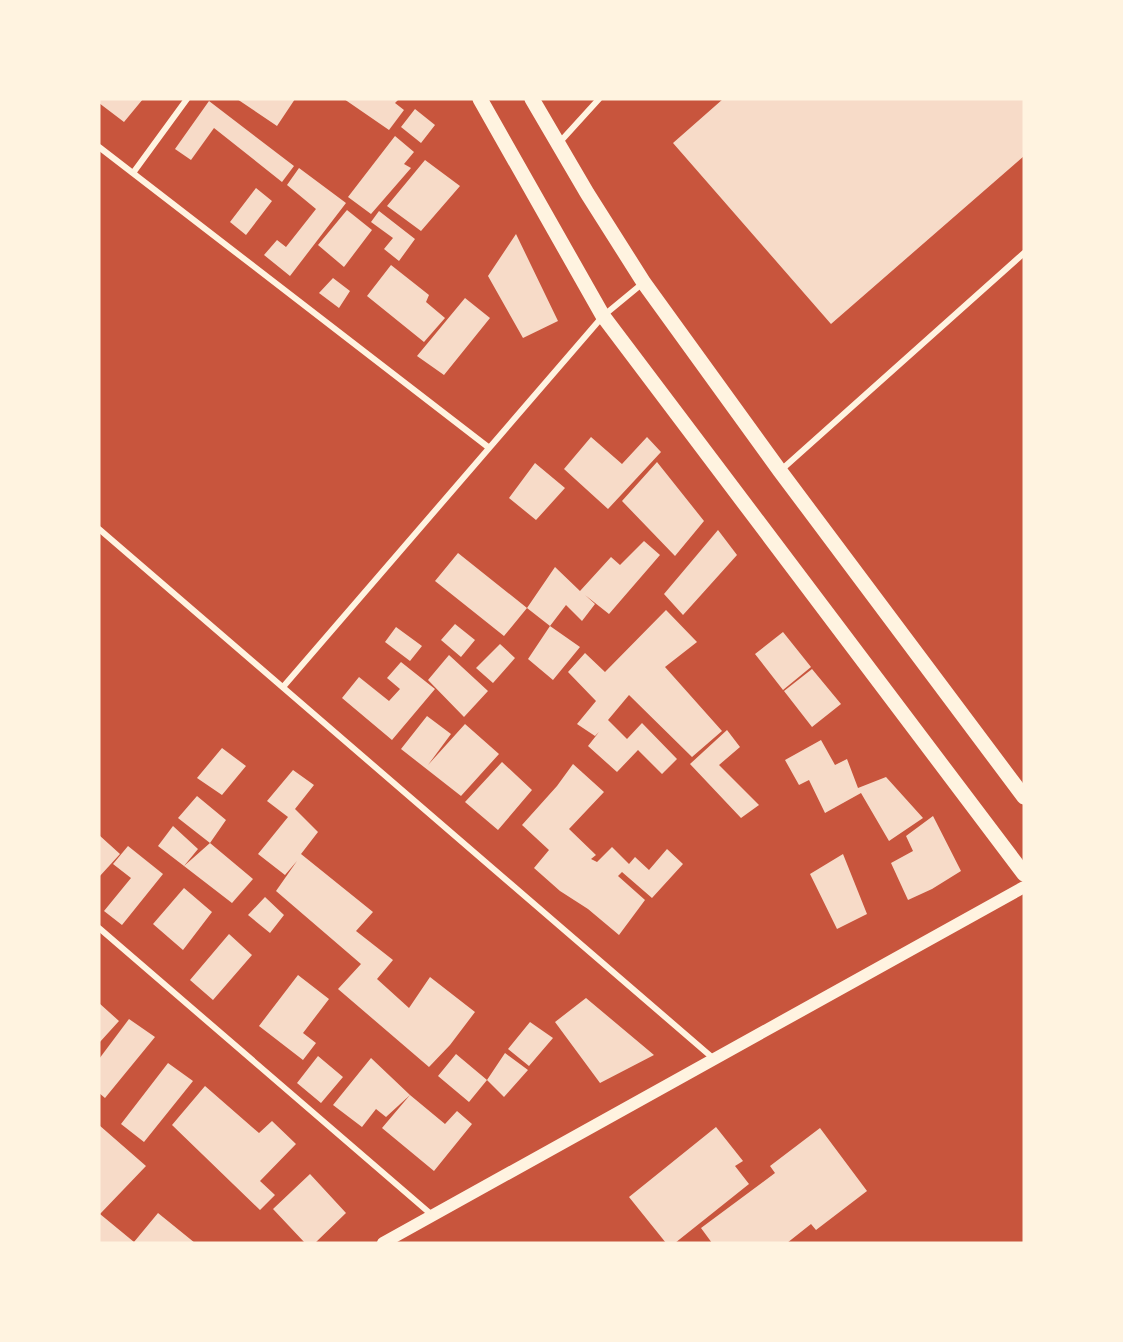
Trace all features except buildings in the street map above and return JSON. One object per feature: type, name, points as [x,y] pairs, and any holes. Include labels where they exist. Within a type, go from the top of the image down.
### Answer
[{"type":"main road","points":[[480,99],[603,316],[1024,874]]},
{"type":"main road","points":[[532,99],[644,283],[780,471],[1024,798]]},
{"type":"main road","points":[[383,1243],[1024,887]]},
{"type":"street","points":[[133,173],[187,99]]},
{"type":"street","points":[[558,144],[599,99]]},
{"type":"street","points":[[99,147],[488,447]]},
{"type":"street","points":[[780,471],[1024,253]]},
{"type":"street","points":[[282,687],[603,316],[644,283]]},
{"type":"street","points":[[99,529],[714,1059]]},
{"type":"street","points":[[99,928],[432,1216]]}]
